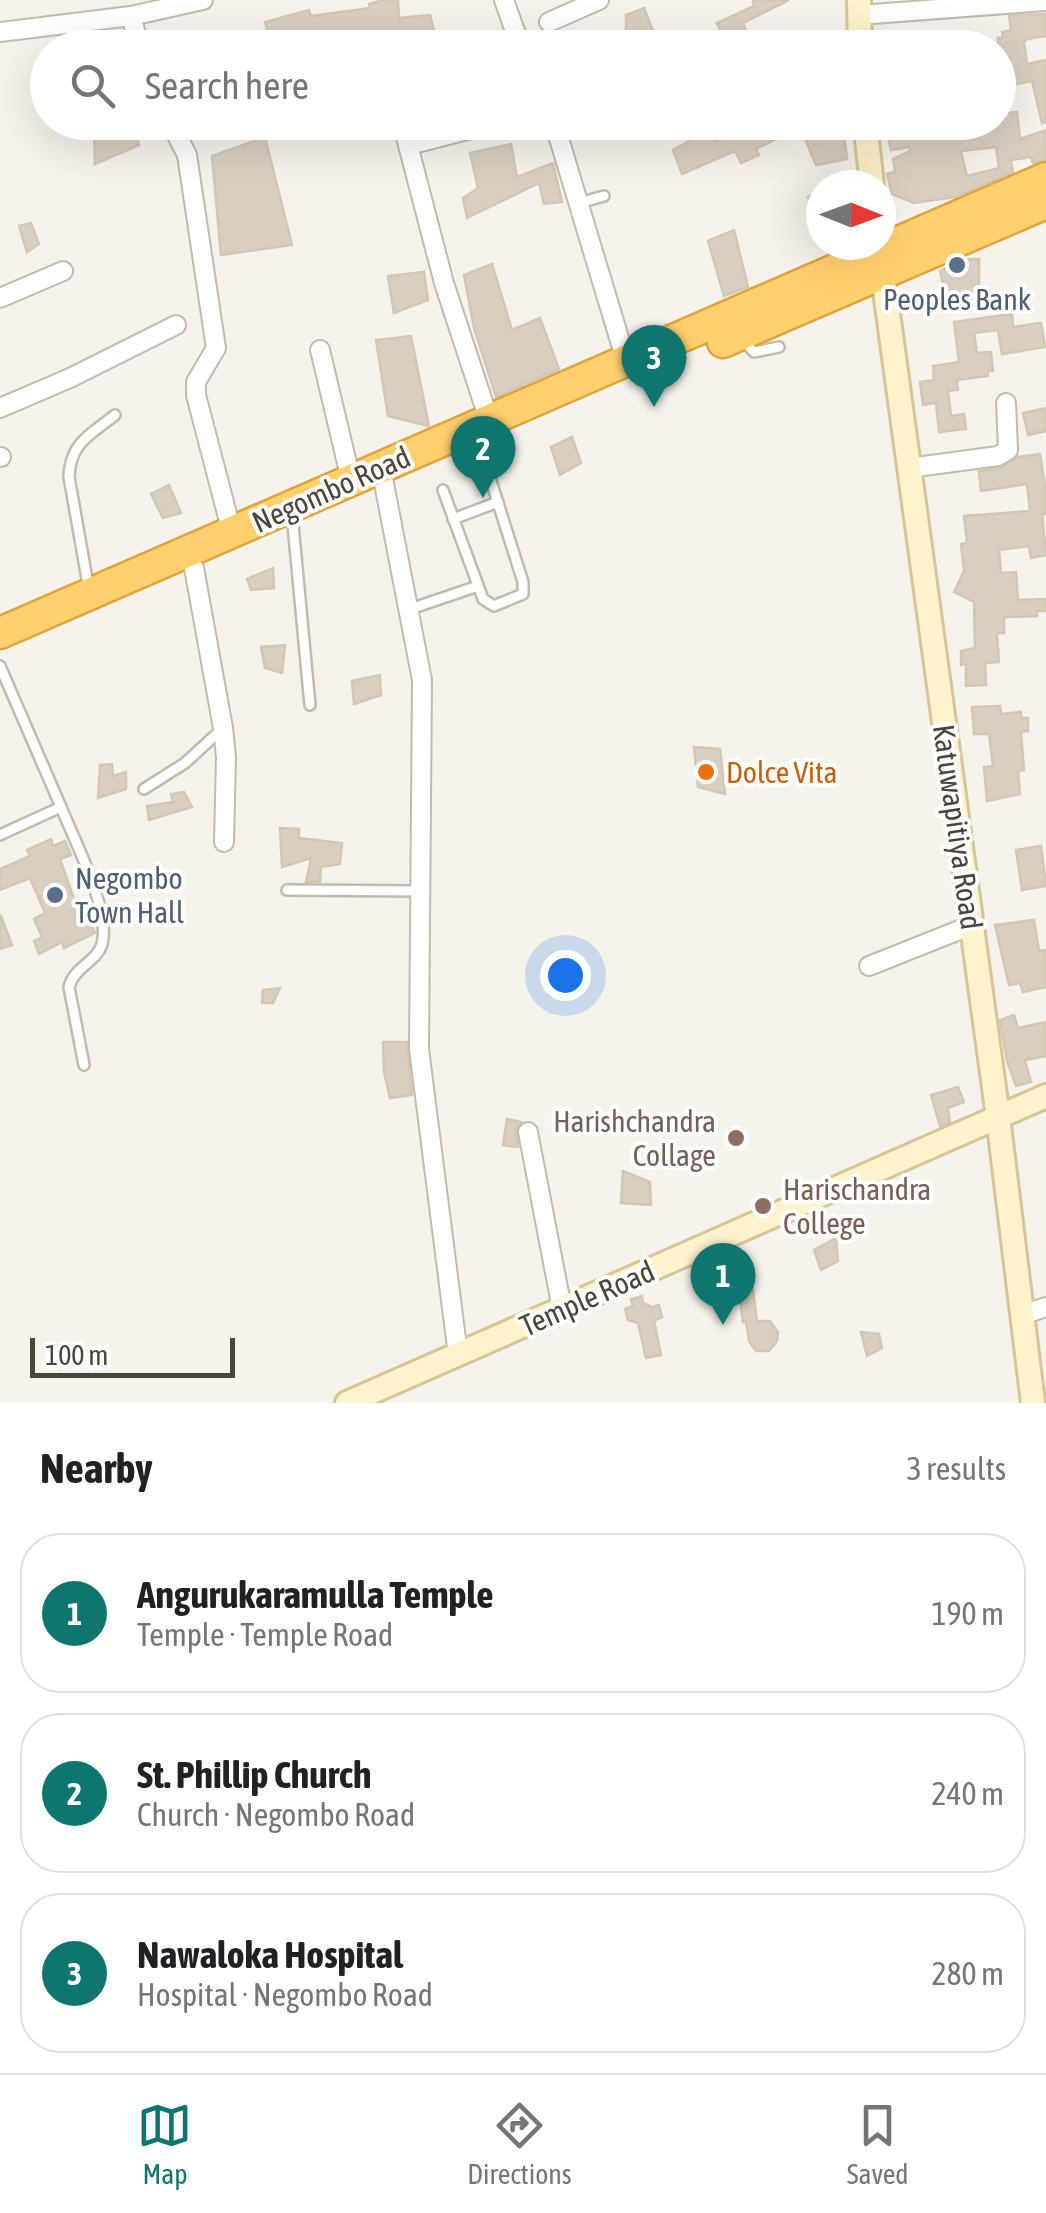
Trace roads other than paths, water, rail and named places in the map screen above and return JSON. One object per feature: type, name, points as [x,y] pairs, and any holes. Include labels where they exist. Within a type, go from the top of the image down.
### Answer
[{"type":"highway","name":"Negombo Road","points":[[896,250],[1046,178]]},
{"type":"highway","name":"Negombo Road","points":[[896,253],[1046,203]]},
{"type":"highway","name":"Negombo Road","points":[[484,432],[626,361],[875,260]]},
{"type":"highway","name":"Negombo Road","points":[[0,654],[293,525],[383,476],[484,432],[741,334],[876,260]]},
{"type":"highway","name":"Negombo Road","points":[[0,633],[352,480],[383,476]]},
{"type":"street","points":[[0,32],[131,16],[203,0]]},
{"type":"street","points":[[504,0],[515,30]]},
{"type":"street","points":[[550,22],[598,0]]},
{"type":"street","points":[[859,8],[1046,1]]},
{"type":"street","points":[[131,16],[135,30]]},
{"type":"street","points":[[180,140],[188,155],[216,348],[196,382],[196,395],[232,533]]},
{"type":"street","points":[[407,140],[484,432]]},
{"type":"street","points":[[409,145],[428,140]]},
{"type":"street","points":[[560,140],[626,361]]},
{"type":"street","points":[[867,140],[870,170]]},
{"type":"street","name":"Katuwapitiya Road","points":[[880,260],[998,1117],[1033,1403]]},
{"type":"street","points":[[0,298],[63,271]]},
{"type":"street","points":[[0,408],[176,325]]},
{"type":"street","points":[[320,350],[352,480]]},
{"type":"street","points":[[909,468],[998,456],[1008,450],[1006,404]]},
{"type":"street","points":[[383,476],[422,680],[419,1049],[458,1355]]},
{"type":"street","points":[[194,568],[223,728],[224,842]]},
{"type":"street","points":[[869,966],[972,925]]},
{"type":"street","name":"Temple Road","points":[[347,1403],[1046,1096]]},
{"type":"street","points":[[528,1132],[562,1309]]},
{"type":"street","points":[[1022,1314],[1046,1307]]},
{"type":"lane","points":[[579,203],[604,196]]},
{"type":"lane","points":[[741,334],[750,351],[779,347]]},
{"type":"lane","points":[[90,594],[69,460],[74,448],[116,416]]},
{"type":"lane","points":[[443,490],[488,605],[522,594],[484,432]]},
{"type":"lane","points":[[453,518],[498,502]]},
{"type":"lane","points":[[293,525],[310,705]]},
{"type":"lane","points":[[410,609],[478,586]]},
{"type":"lane","points":[[0,666],[62,807],[101,911],[101,950],[72,975],[69,987],[84,1064]]},
{"type":"lane","points":[[144,789],[186,763],[223,728]]},
{"type":"lane","points":[[0,835],[62,807]]},
{"type":"lane","points":[[287,890],[419,891]]},
{"type":"place","name":"Peoples Bank","points":[[957,265]]},
{"type":"place","name":"Nawaloka Hospital","points":[[654,407]]},
{"type":"place","name":"St. Phillip Church","points":[[483,498]]},
{"type":"place","name":"Dolce Vita","points":[[706,772]]},
{"type":"place","name":"Negombo Town Hall","points":[[55,895]]},
{"type":"place","name":"Harishchandra Collage","points":[[736,1138]]},
{"type":"place","name":"Harischandra College","points":[[763,1206]]},
{"type":"place","name":"Angurukaramulla Temple","points":[[723,1325]]}]
